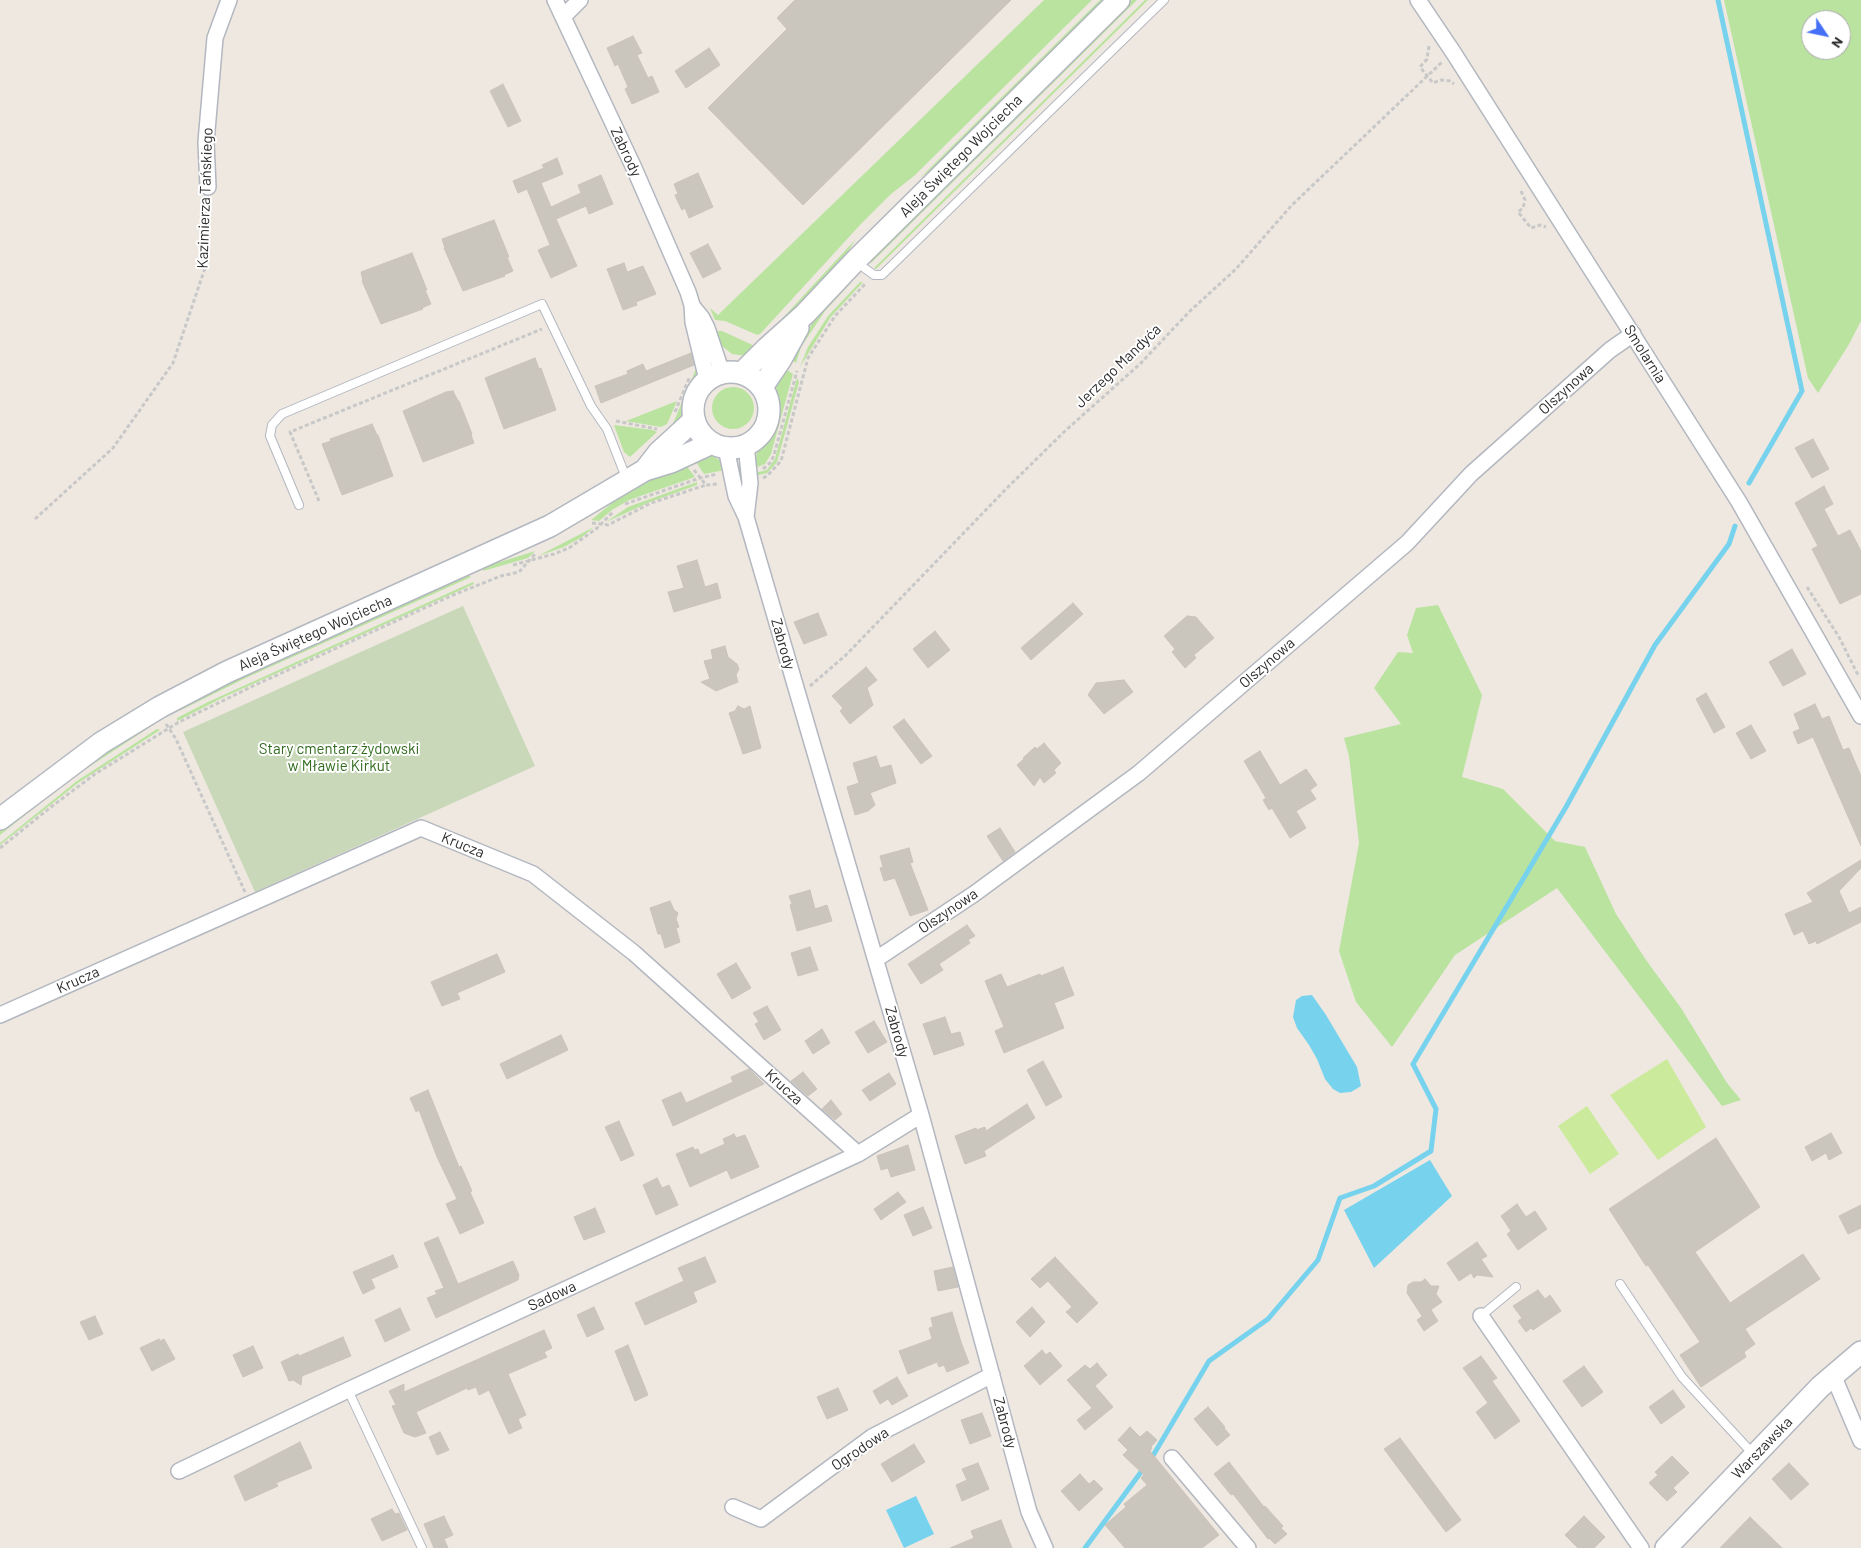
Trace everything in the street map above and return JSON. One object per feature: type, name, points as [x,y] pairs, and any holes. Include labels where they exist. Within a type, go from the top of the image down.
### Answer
[{"type":"street","name":"Kazimierza Tańskiego","points":[[208,187],[206,142],[215,38],[229,0]]},
{"type":"street","name":"Zabrody","points":[[555,0],[634,168],[692,306],[705,323],[720,367],[716,375]]},
{"type":"street","points":[[563,17],[580,0]]},
{"type":"street","name":"Aleja Świętego Wojciecha","points":[[716,375],[767,348],[806,314],[855,261],[1119,0]]},
{"type":"street","name":"Smolarnia","points":[[1418,0],[1740,502],[1861,716]]},
{"type":"street","name":"Aleja Świętego Wojciecha","points":[[762,387],[781,359],[806,314]]},
{"type":"street","name":"Olszynowa","points":[[875,958],[881,956],[974,894],[1139,773],[1407,543],[1471,474],[1610,350],[1633,334]]},
{"type":"street","points":[[716,375],[756,381],[762,387],[770,408],[764,431],[756,440],[728,446],[704,437],[694,420],[695,398],[700,389],[716,375]]},
{"type":"street","name":"Aleja Świętego Wojciecha","points":[[637,476],[659,452],[694,420]]},
{"type":"street","name":"Zabrody","points":[[728,446],[750,483],[746,517]]},
{"type":"street","name":"Zabrody","points":[[728,446],[736,496],[746,517],[921,1116],[1029,1512],[1045,1548]]},
{"type":"street","name":"Aleja Świętego Wojciecha","points":[[0,819],[101,743],[160,707],[227,672],[550,526],[637,476],[671,462],[728,446]]},
{"type":"street","name":"Krucza","points":[[0,1015],[421,828],[533,874],[634,953],[858,1154]]},
{"type":"street","name":"Sadowa","points":[[179,1471],[348,1390],[858,1154],[921,1116]]},
{"type":"street","points":[[1481,1316],[1641,1548]]},
{"type":"street","name":"Warszawska","points":[[1666,1548],[1833,1375],[1861,1352]]},
{"type":"street","name":"Ogrodowa","points":[[733,1507],[761,1518],[872,1437],[992,1375]]},
{"type":"street","points":[[1833,1375],[1861,1441]]},
{"type":"street","points":[[1172,1458],[1248,1548]]},
{"type":"lane","points":[[855,261],[874,275],[882,276],[1164,0]]},
{"type":"lane","points":[[299,505],[270,436],[272,425],[282,414],[542,304],[591,406],[603,422],[618,454],[637,476]]},
{"type":"lane","points":[[1620,1284],[1682,1377],[1755,1456]]},
{"type":"lane","points":[[1481,1316],[1516,1287]]},
{"type":"lane","points":[[348,1390],[422,1548]]},
{"type":"path","name":"Jerzego Mandyća","points":[[799,696],[846,655],[1006,488],[1140,364],[1190,311],[1236,269],[1291,206],[1452,52]]},
{"type":"path","name":"Kazimierza Tańskiego","points":[[34,519],[113,448],[173,364],[206,265],[208,187]]},
{"type":"path","points":[[319,501],[290,432],[545,328]]},
{"type":"path","points":[[674,415],[716,375]]},
{"type":"path","points":[[613,414],[616,421]]},
{"type":"path","points":[[603,422],[616,421],[666,430]]},
{"type":"path","points":[[691,466],[706,485]]},
{"type":"path","points":[[584,528],[592,523],[608,525],[651,504],[706,485],[721,484]]},
{"type":"path","points":[[0,848],[95,774],[180,722],[253,686],[453,595],[495,578],[519,572],[536,552],[544,549]]},
{"type":"path","points":[[160,707],[164,721],[176,739],[251,904]]},
{"type":"green space","points":[[1044,0],[1092,0],[914,176],[891,194],[860,225],[761,333],[758,335],[725,321],[715,320],[710,308],[718,315]]},
{"type":"green space","points":[[1100,0],[1106,0],[945,159],[920,178]]},
{"type":"green space","points":[[1132,0],[1137,0],[871,263],[871,258]]},
{"type":"green space","points":[[1145,0],[1148,0],[876,269],[874,268]]},
{"type":"green space","points":[[1724,0],[1861,0],[1861,321],[1848,346],[1818,393],[1808,378]]},
{"type":"green space","points":[[855,240],[845,257],[780,326],[765,337]]},
{"type":"green space","points":[[860,282],[863,282],[830,318],[800,367],[808,347],[828,316]]},
{"type":"green space","points":[[851,283],[825,311],[801,347],[796,363],[790,359],[822,308],[846,285]]},
{"type":"green space","points":[[715,331],[722,331],[759,348],[746,356],[732,354],[722,346]]},
{"type":"green space","points":[[698,364],[699,376],[690,396],[686,416],[672,426]]},
{"type":"green space","points":[[784,368],[793,374],[771,454],[765,464],[755,468],[757,450],[772,430],[776,421],[778,411],[776,385]]},
{"type":"green space","points":[[797,378],[799,382],[777,462],[767,473],[755,476],[755,473],[767,470],[775,459]]},
{"type":"green space","points":[[737,387],[745,390],[751,396],[754,408],[751,420],[745,426],[729,429],[721,426],[715,420],[712,404],[715,396],[721,390]]},
{"type":"green space","points":[[677,401],[667,424],[661,427],[626,421]]},
{"type":"green space","points":[[614,425],[657,432],[630,457],[624,452]]},
{"type":"green space","points":[[710,454],[721,461],[725,470],[704,474],[692,456]]},
{"type":"green space","points":[[683,461],[695,477],[629,500],[612,510],[599,521],[591,520],[617,499]]},
{"type":"green space","points":[[697,482],[697,485],[650,502],[606,522],[628,507]]},
{"type":"green space","points":[[594,527],[582,537],[564,547],[538,556]]},
{"type":"green space","points":[[535,551],[528,558],[483,571],[484,567]]},
{"type":"green space","points":[[467,574],[471,577],[250,676],[179,711],[182,706],[242,676]]},
{"type":"green space","points":[[473,582],[474,584],[224,697],[177,721],[177,718],[208,702]]},
{"type":"green space","points":[[1438,605],[1482,695],[1462,777],[1503,789],[1555,841],[1585,847],[1616,914],[1681,1008],[1727,1083],[1741,1100],[1722,1106],[1557,888],[1455,955],[1392,1047],[1356,1002],[1339,951],[1359,843],[1349,756],[1344,738],[1401,724],[1374,688],[1398,652],[1413,653],[1407,635],[1416,608]]},
{"type":"green space","name":"Stary cmentarz żydowski w Mławie Kirkut","points":[[463,606],[535,766],[255,892],[183,732]]},
{"type":"green space","points":[[147,727],[150,727],[72,778],[0,835],[0,831],[75,771]]},
{"type":"green space","points":[[157,729],[160,730],[78,783],[0,845],[0,843],[77,781]]},
{"type":"green space","points":[[1667,1059],[1706,1127],[1658,1160],[1610,1095]]},
{"type":"green space","points":[[1587,1106],[1619,1154],[1590,1174],[1558,1126]]},
{"type":"water","points":[[1312,995],[1357,1067],[1361,1086],[1351,1092],[1340,1093],[1333,1089],[1325,1079],[1317,1059],[1297,1028],[1293,1017],[1296,1000],[1302,996]]},
{"type":"water","points":[[1430,1160],[1452,1196],[1374,1268],[1344,1210]]},
{"type":"water","points":[[916,1496],[934,1534],[904,1548],[886,1510]]},
{"type":"building","points":[[795,0],[1011,0],[803,205],[708,108],[787,29],[777,18]]},
{"type":"building","points":[[633,36],[642,53],[637,55],[648,78],[652,76],[659,92],[632,104],[625,89],[628,87],[618,64],[615,66],[607,48]]},
{"type":"building","points":[[709,48],[720,65],[686,88],[675,71]]},
{"type":"building","points":[[503,84],[521,121],[508,127],[490,91]]},
{"type":"building","points":[[557,158],[563,174],[541,183],[551,207],[581,193],[578,185],[601,175],[613,204],[589,214],[586,206],[556,219],[577,266],[551,278],[538,250],[550,245],[527,189],[518,193],[513,181],[544,168],[542,165]]},
{"type":"building","points":[[698,173],[713,207],[689,218],[685,208],[682,210],[678,202],[675,195],[678,194],[674,184]]},
{"type":"building","points":[[494,220],[513,271],[505,276],[463,291],[444,248],[442,239]]},
{"type":"building","points":[[708,244],[721,269],[703,278],[690,253]]},
{"type":"building","points":[[412,253],[431,304],[423,309],[381,324],[362,281],[361,272]]},
{"type":"building","points":[[624,263],[627,272],[643,266],[656,294],[636,302],[637,305],[623,310],[607,269]]},
{"type":"building","points":[[691,353],[694,365],[601,403],[595,386],[628,374],[627,371],[643,364],[646,371]]},
{"type":"building","points":[[535,358],[539,369],[541,368],[556,410],[504,429],[485,378]]},
{"type":"building","points":[[453,391],[459,401],[474,443],[423,462],[403,411],[446,392]]},
{"type":"building","points":[[372,424],[393,476],[342,495],[322,444],[331,441],[330,439]]},
{"type":"building","points":[[1813,439],[1829,469],[1812,478],[1795,448]]},
{"type":"building","points":[[1824,486],[1833,504],[1824,509],[1838,536],[1850,530],[1861,551],[1861,594],[1840,604],[1812,549],[1818,546],[1795,503]]},
{"type":"building","points":[[697,560],[705,587],[717,583],[721,598],[674,612],[668,592],[684,588],[677,566]]},
{"type":"building","points":[[1073,603],[1083,614],[1031,660],[1021,648]]},
{"type":"building","points":[[818,613],[827,635],[804,644],[794,622]]},
{"type":"building","points":[[1187,616],[1196,617],[1214,638],[1194,655],[1196,658],[1185,668],[1172,652],[1175,649],[1164,636]]},
{"type":"building","points":[[935,631],[950,650],[928,668],[913,649]]},
{"type":"building","points":[[725,646],[728,657],[737,664],[739,669],[736,675],[738,682],[716,691],[701,682],[710,679],[704,661],[713,659],[711,650]]},
{"type":"building","points":[[1792,649],[1806,674],[1783,686],[1769,662]]},
{"type":"building","points":[[866,667],[877,680],[867,688],[873,705],[850,724],[840,711],[843,708],[832,696]]},
{"type":"building","points":[[1124,680],[1133,692],[1104,714],[1088,695],[1096,683]]},
{"type":"building","points":[[1706,693],[1725,727],[1714,733],[1696,699]]},
{"type":"building","points":[[1815,704],[1822,719],[1829,716],[1843,750],[1849,748],[1861,776],[1861,846],[1813,737],[1798,744],[1793,732],[1800,729],[1794,714]]},
{"type":"building","points":[[738,706],[744,709],[750,706],[761,748],[743,754],[729,713],[735,711]]},
{"type":"building","points":[[904,719],[932,756],[921,764],[893,727]]},
{"type":"building","points":[[1751,725],[1766,751],[1751,759],[1736,733]]},
{"type":"building","points":[[1044,743],[1061,763],[1054,770],[1056,773],[1044,783],[1040,777],[1034,786],[1017,765],[1035,747],[1037,749]]},
{"type":"building","points":[[1260,751],[1280,785],[1306,769],[1317,785],[1310,790],[1316,799],[1296,811],[1306,828],[1290,838],[1272,808],[1269,810],[1263,800],[1266,798],[1244,761]]},
{"type":"building","points":[[876,756],[880,768],[891,765],[896,783],[870,793],[875,805],[868,811],[855,815],[847,787],[859,783],[853,763]]},
{"type":"building","points":[[1000,828],[1015,852],[1003,861],[987,836]]},
{"type":"building","points":[[909,848],[913,862],[910,863],[928,910],[910,916],[895,878],[884,881],[880,868],[883,867],[880,856]]},
{"type":"building","points":[[1861,860],[1861,868],[1839,891],[1849,913],[1861,907],[1861,922],[1817,944],[1816,941],[1809,944],[1803,931],[1794,935],[1785,914],[1813,902],[1807,893]]},
{"type":"building","points":[[810,890],[815,909],[827,905],[832,921],[797,931],[789,896]]},
{"type":"building","points":[[670,901],[674,910],[678,913],[676,919],[679,927],[676,928],[680,942],[665,948],[661,934],[658,934],[650,908]]},
{"type":"building","points":[[967,925],[975,936],[968,940],[970,943],[939,964],[943,970],[921,984],[908,964]]},
{"type":"building","points":[[810,947],[818,970],[798,976],[791,953]]},
{"type":"building","points":[[497,954],[505,972],[457,993],[460,999],[442,1006],[431,982]]},
{"type":"building","points":[[736,963],[751,988],[732,999],[717,974]]},
{"type":"building","points":[[1063,967],[1074,995],[1054,1003],[1064,1028],[1004,1053],[995,1031],[1004,1027],[985,981],[1001,974],[1007,987]]},
{"type":"building","points":[[767,1006],[781,1030],[764,1040],[755,1024],[759,1022],[753,1013]]},
{"type":"building","points":[[945,1017],[951,1034],[960,1032],[964,1045],[934,1055],[923,1024]]},
{"type":"building","points":[[874,1021],[887,1042],[868,1053],[855,1032]]},
{"type":"building","points":[[822,1029],[830,1043],[813,1054],[805,1041]]},
{"type":"building","points":[[561,1035],[568,1050],[507,1079],[500,1064]]},
{"type":"building","points":[[1043,1061],[1062,1097],[1046,1106],[1027,1070]]},
{"type":"building","points":[[749,1069],[764,1084],[673,1126],[662,1100],[681,1092],[686,1103],[733,1082],[731,1077]]},
{"type":"building","points":[[803,1072],[817,1089],[808,1096],[791,1081]]},
{"type":"building","points":[[889,1073],[896,1084],[870,1101],[862,1090]]},
{"type":"building","points":[[428,1090],[484,1223],[460,1234],[446,1204],[457,1199],[437,1157],[419,1110],[416,1112],[410,1098]]},
{"type":"building","points":[[831,1100],[842,1114],[835,1120],[822,1109]]},
{"type":"building","points":[[1027,1104],[1035,1118],[984,1151],[986,1156],[965,1164],[955,1136],[976,1128],[977,1130],[985,1127],[986,1131]]},
{"type":"building","points":[[619,1121],[634,1155],[621,1161],[605,1127]]},
{"type":"building","points":[[1831,1133],[1842,1153],[1829,1160],[1826,1153],[1812,1161],[1805,1147]]},
{"type":"building","points":[[734,1134],[736,1138],[745,1135],[759,1167],[731,1179],[727,1170],[690,1187],[676,1154],[693,1147],[694,1150],[698,1149],[700,1155],[725,1144],[723,1139]]},
{"type":"building","points":[[1716,1138],[1760,1207],[1695,1252],[1730,1303],[1803,1254],[1820,1279],[1745,1329],[1755,1344],[1744,1352],[1746,1357],[1701,1387],[1680,1355],[1700,1342],[1648,1265],[1646,1266],[1609,1209]]},
{"type":"building","points":[[908,1145],[915,1170],[891,1177],[888,1168],[881,1170],[877,1156]]},
{"type":"building","points":[[657,1178],[662,1188],[669,1185],[678,1205],[656,1215],[643,1185]]},
{"type":"building","points":[[898,1192],[906,1202],[881,1220],[874,1209]]},
{"type":"building","points":[[1517,1204],[1526,1217],[1535,1211],[1547,1229],[1518,1250],[1507,1234],[1511,1231],[1501,1216]]},
{"type":"building","points":[[1861,1205],[1861,1228],[1848,1234],[1839,1216]]},
{"type":"building","points":[[923,1207],[932,1228],[913,1236],[904,1215]]},
{"type":"building","points":[[595,1208],[605,1232],[584,1240],[574,1217]]},
{"type":"building","points":[[438,1237],[458,1284],[513,1261],[519,1275],[518,1280],[436,1318],[427,1298],[437,1294],[435,1291],[444,1288],[424,1243]]},
{"type":"building","points":[[1477,1242],[1487,1256],[1481,1259],[1493,1277],[1477,1275],[1474,1278],[1471,1273],[1459,1281],[1447,1263]]},
{"type":"building","points":[[393,1255],[398,1267],[371,1279],[375,1288],[363,1294],[353,1272]]},
{"type":"building","points":[[705,1257],[716,1282],[693,1292],[697,1302],[645,1325],[635,1303],[684,1281],[678,1268]]},
{"type":"building","points":[[1055,1257],[1098,1303],[1077,1323],[1066,1312],[1072,1307],[1048,1281],[1040,1288],[1031,1279]]},
{"type":"building","points":[[953,1267],[958,1287],[938,1291],[934,1271]]},
{"type":"building","points":[[1425,1279],[1431,1286],[1439,1286],[1436,1294],[1442,1302],[1422,1316],[1407,1293],[1408,1285]]},
{"type":"building","points":[[1538,1290],[1545,1299],[1550,1295],[1561,1311],[1533,1330],[1531,1328],[1526,1332],[1518,1321],[1522,1318],[1513,1306]]},
{"type":"building","points":[[594,1307],[604,1329],[587,1337],[577,1315]]},
{"type":"building","points":[[1032,1307],[1045,1322],[1030,1337],[1016,1322]]},
{"type":"building","points":[[400,1308],[410,1330],[385,1342],[375,1320]]},
{"type":"building","points":[[1431,1310],[1438,1321],[1424,1331],[1417,1320]]},
{"type":"building","points":[[952,1312],[969,1363],[947,1372],[944,1365],[939,1367],[937,1362],[908,1374],[899,1351],[932,1339],[929,1328],[933,1327],[931,1318]]},
{"type":"building","points":[[95,1316],[103,1334],[89,1340],[80,1322]]},
{"type":"building","points":[[544,1330],[552,1348],[544,1352],[547,1357],[508,1374],[526,1415],[518,1419],[522,1428],[509,1434],[489,1390],[479,1395],[476,1387],[468,1390],[467,1388],[416,1412],[426,1433],[415,1437],[404,1433],[392,1406],[396,1405],[389,1391],[404,1384],[404,1392]]},
{"type":"building","points":[[343,1337],[351,1356],[302,1376],[301,1385],[293,1380],[289,1381],[281,1362]]},
{"type":"building","points":[[159,1339],[160,1341],[164,1339],[175,1359],[152,1371],[140,1348]]},
{"type":"building","points":[[628,1345],[648,1395],[635,1401],[615,1351]]},
{"type":"building","points":[[253,1346],[263,1368],[243,1377],[233,1355]]},
{"type":"building","points":[[1042,1350],[1046,1355],[1050,1352],[1062,1366],[1040,1385],[1024,1366]]},
{"type":"building","points":[[1481,1356],[1497,1378],[1492,1381],[1520,1421],[1495,1439],[1476,1412],[1488,1403],[1463,1368]]},
{"type":"building","points":[[1097,1363],[1107,1375],[1095,1386],[1113,1407],[1085,1430],[1077,1420],[1092,1408],[1067,1380],[1085,1365],[1090,1369]]},
{"type":"building","points":[[1584,1366],[1603,1392],[1582,1407],[1563,1381]]},
{"type":"building","points":[[897,1377],[908,1396],[892,1405],[888,1399],[880,1404],[873,1391]]},
{"type":"building","points":[[838,1388],[848,1410],[827,1419],[817,1397]]},
{"type":"building","points":[[1673,1390],[1685,1407],[1661,1424],[1649,1407]]},
{"type":"building","points":[[1208,1407],[1230,1435],[1217,1446],[1194,1419]]},
{"type":"building","points":[[982,1413],[991,1436],[970,1444],[961,1420]]},
{"type":"building","points":[[1130,1427],[1140,1437],[1147,1431],[1157,1440],[1150,1451],[1219,1535],[1202,1548],[1125,1548],[1105,1525],[1126,1507],[1124,1504],[1147,1485],[1141,1478],[1144,1475],[1123,1455],[1128,1450],[1118,1440]]},
{"type":"building","points":[[440,1432],[449,1450],[437,1455],[429,1437]]},
{"type":"building","points":[[1400,1438],[1461,1520],[1446,1532],[1384,1449]]},
{"type":"building","points":[[300,1442],[312,1468],[276,1483],[278,1486],[245,1501],[234,1476]]},
{"type":"building","points":[[914,1444],[925,1462],[892,1482],[881,1464]]},
{"type":"building","points":[[1672,1456],[1689,1473],[1673,1488],[1677,1492],[1667,1501],[1649,1483],[1658,1475],[1655,1472]]},
{"type":"building","points":[[1229,1462],[1264,1507],[1283,1526],[1281,1528],[1287,1534],[1275,1544],[1268,1539],[1233,1494],[1231,1495],[1214,1474]]},
{"type":"building","points":[[978,1463],[989,1489],[962,1501],[956,1485],[967,1480],[962,1469]]},
{"type":"building","points":[[1789,1463],[1809,1484],[1791,1500],[1772,1479]]},
{"type":"building","points":[[1080,1474],[1089,1484],[1094,1480],[1103,1489],[1079,1511],[1061,1491]]},
{"type":"building","points":[[392,1509],[395,1514],[399,1513],[407,1530],[382,1541],[371,1519]]},
{"type":"building","points":[[444,1516],[453,1535],[444,1539],[448,1548],[434,1548],[424,1524]]},
{"type":"building","points":[[1584,1516],[1605,1537],[1594,1548],[1578,1548],[1565,1535]]},
{"type":"building","points":[[1750,1517],[1782,1548],[1720,1548]]},
{"type":"building","points":[[1001,1520],[1012,1548],[950,1548],[974,1538],[971,1531]]},
{"type":"waterway","points":[[1718,0],[1802,391],[1749,483]]},
{"type":"waterway","points":[[1151,1459],[1209,1361],[1268,1319],[1318,1260],[1340,1198],[1374,1186],[1431,1151],[1436,1109],[1413,1064],[1566,807],[1655,645],[1729,544],[1735,526]]},
{"type":"waterway","points":[[1085,1548],[1144,1468]]}]
